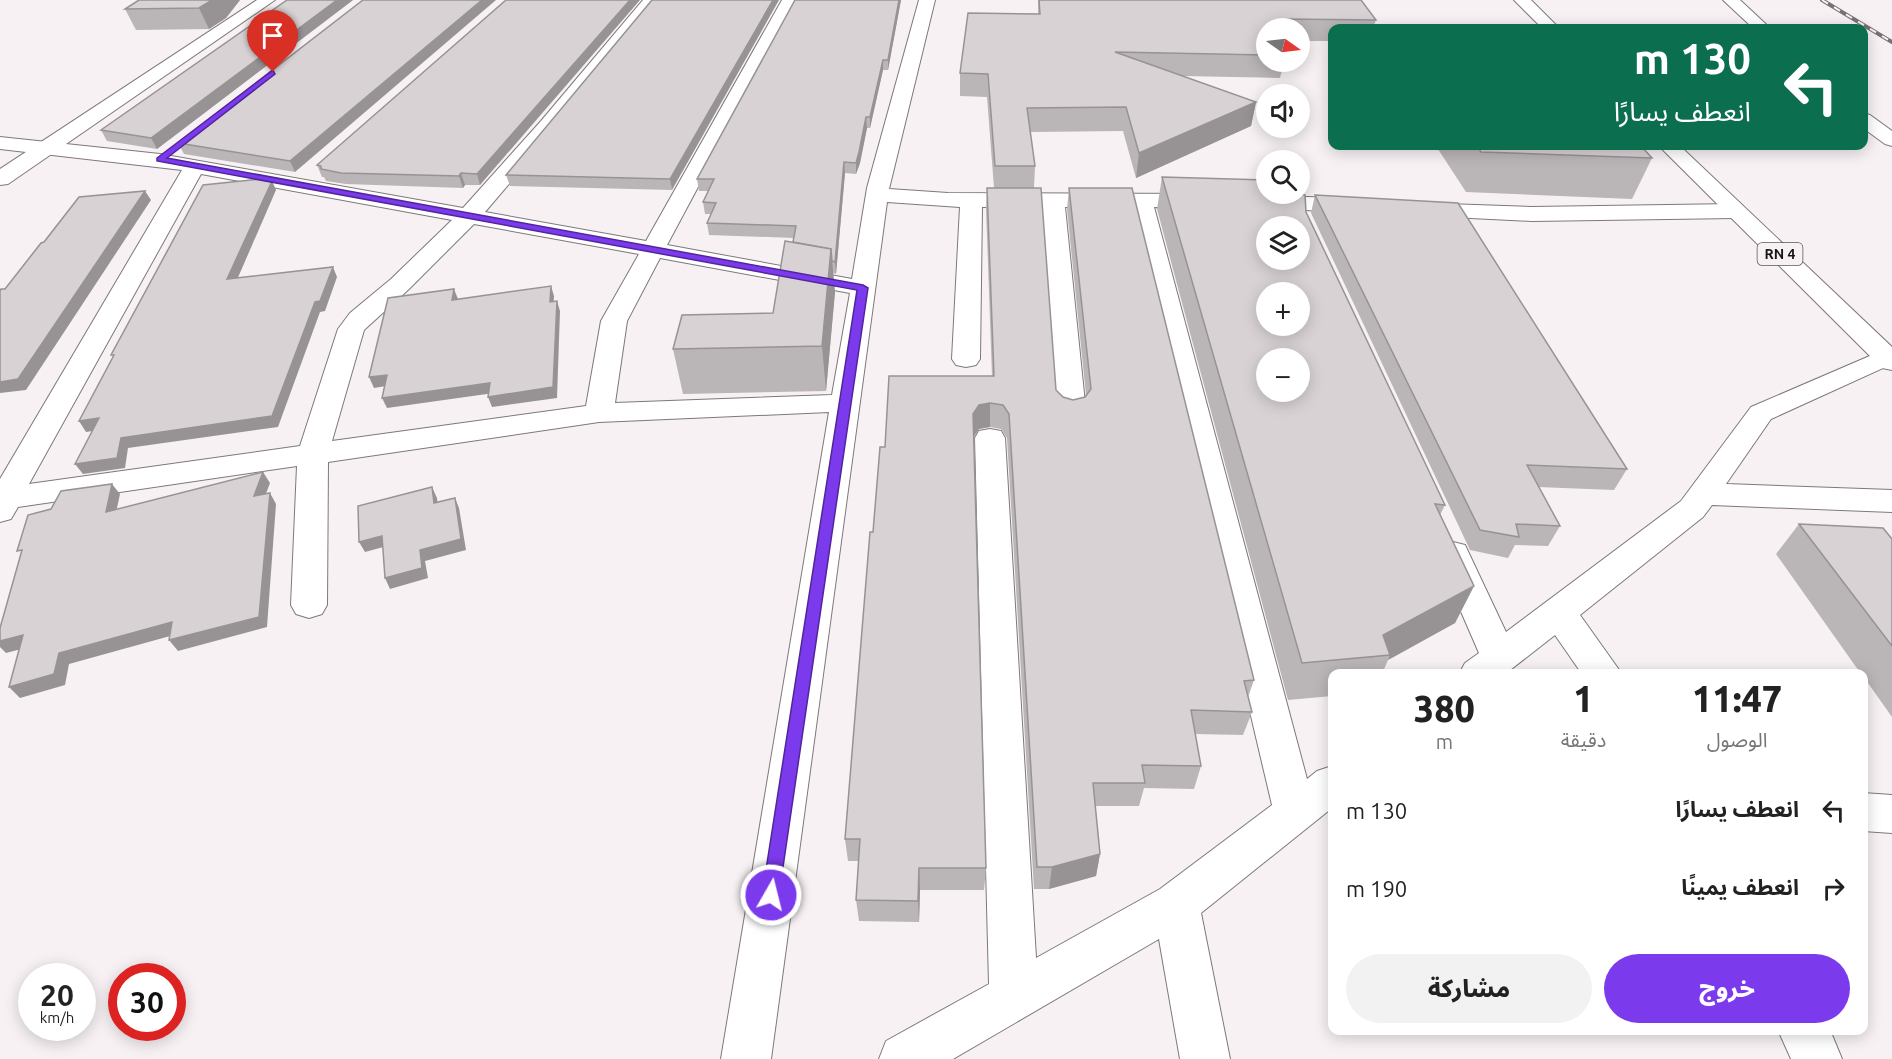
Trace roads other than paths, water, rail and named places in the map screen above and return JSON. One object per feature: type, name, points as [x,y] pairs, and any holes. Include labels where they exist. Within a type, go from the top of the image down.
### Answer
[{"type":"street","points":[[0,179],[267,0]]},
{"type":"street","points":[[309,605],[313,454],[351,329],[359,319],[424,264],[471,215],[651,0]]},
{"type":"street","points":[[599,413],[614,321],[790,0]]},
{"type":"street","points":[[746,1059],[877,195],[927,0]]},
{"type":"street","points":[[1522,0],[1547,24]]},
{"type":"street","points":[[1731,0],[1758,24]]},
{"type":"street","points":[[1868,123],[1892,140]]},
{"type":"street","points":[[0,143],[160,160],[863,288]]},
{"type":"street","points":[[160,160],[179,145]]},
{"type":"street","name":"RN 4","points":[[1673,150],[1889,360]]},
{"type":"street","points":[[2,504],[195,166]]},
{"type":"street","points":[[298,184],[316,168]]},
{"type":"street","points":[[877,195],[972,200],[1256,202]]},
{"type":"street","points":[[966,359],[972,200]]},
{"type":"street","points":[[1053,200],[1071,413]]},
{"type":"street","points":[[1141,201],[1295,813]]},
{"type":"street","points":[[1310,204],[1532,214],[1735,210]]},
{"type":"street","points":[[1440,527],[1489,665],[1692,509],[1761,413],[1889,360]]},
{"type":"street","points":[[2,504],[313,454],[599,413],[846,403]]},
{"type":"street","points":[[990,438],[1014,996]]},
{"type":"street","points":[[1703,494],[1892,501]]},
{"type":"street","points":[[1558,612],[1599,669]]},
{"type":"street","points":[[904,1059],[1176,904],[1328,787]]},
{"type":"street","points":[[1868,812],[1892,814]]},
{"type":"street","points":[[1176,904],[1205,1059]]},
{"type":"street","points":[[1805,1035],[1816,1059]]},
{"type":"railway","points":[[1822,0],[1862,24]]},
{"type":"railway","points":[[1868,28],[1892,42]]}]
